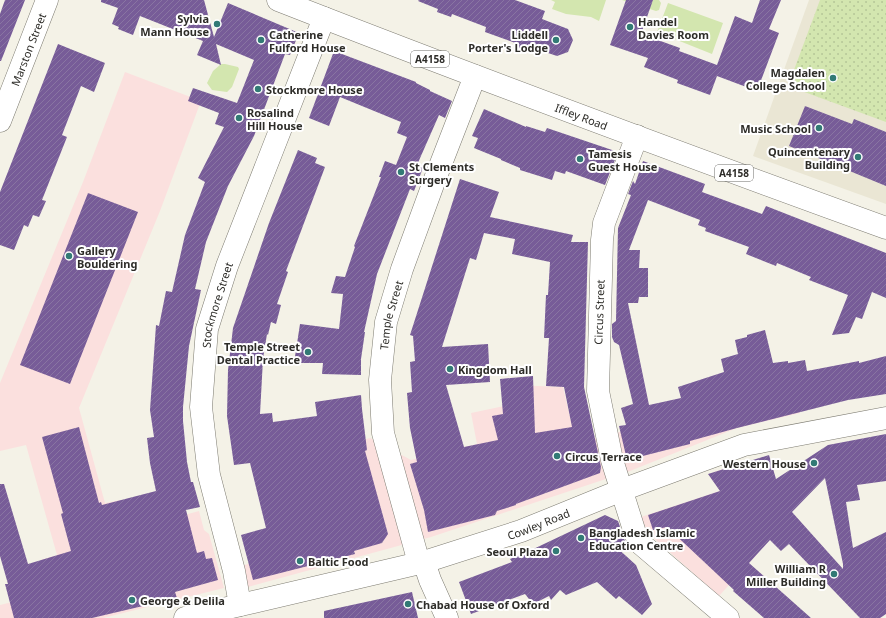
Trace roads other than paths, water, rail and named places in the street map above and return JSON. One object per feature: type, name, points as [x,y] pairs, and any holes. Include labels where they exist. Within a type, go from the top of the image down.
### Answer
[{"type":"street","name":"Marston Street","points":[[0,121],[47,0]]},
{"type":"street","name":"Iffley Road","points":[[278,0],[475,76],[886,228]]},
{"type":"street","name":"Stockmore Street","points":[[240,605],[234,571],[209,475],[201,407],[207,330],[227,266],[324,18]]},
{"type":"street","name":"Temple Street","points":[[447,618],[422,562],[384,433],[380,380],[386,322],[402,269],[475,76]]},
{"type":"street","name":"Circus Street","points":[[637,136],[604,223],[602,240],[598,391],[612,460],[635,533],[641,544],[728,618]]},
{"type":"street","name":"Cowley Road","points":[[195,617],[422,562],[521,531],[622,490],[744,445],[886,418]]},
{"type":"place","name":"Sylvia Mann House","points":[[217,24]]},
{"type":"place","name":"Handel Davies Room","points":[[630,27]]},
{"type":"place","name":"Catherine Fulford House","points":[[261,40]]},
{"type":"place","name":"Liddell Porter's Lodge","points":[[556,40]]},
{"type":"place","name":"Magdalen College School","points":[[833,78]]},
{"type":"place","name":"Stockmore House","points":[[258,89]]},
{"type":"place","name":"Rosalind Hill House","points":[[239,118]]},
{"type":"place","name":"Music School","points":[[819,128]]},
{"type":"place","name":"Quincentenary Building","points":[[858,157]]},
{"type":"place","name":"Tamesis Guest House","points":[[580,159]]},
{"type":"place","name":"St Clements Surgery","points":[[401,172]]},
{"type":"place","name":"Gallery Bouldering","points":[[69,256]]},
{"type":"place","name":"Temple Street Dental Practice","points":[[308,352]]},
{"type":"place","name":"Kingdom Hall","points":[[450,369]]},
{"type":"place","name":"Circus Terrace","points":[[557,456]]},
{"type":"place","name":"Western House","points":[[814,463]]},
{"type":"place","name":"Bangladesh Islamic Education Centre","points":[[581,538]]},
{"type":"place","name":"Seoul Plaza","points":[[556,551]]},
{"type":"place","name":"Baltic Food","points":[[300,561]]},
{"type":"place","name":"William R Miller Building","points":[[834,574]]},
{"type":"place","name":"George & Delila","points":[[132,600]]},
{"type":"place","name":"Chabad House of Oxford","points":[[408,604]]}]
